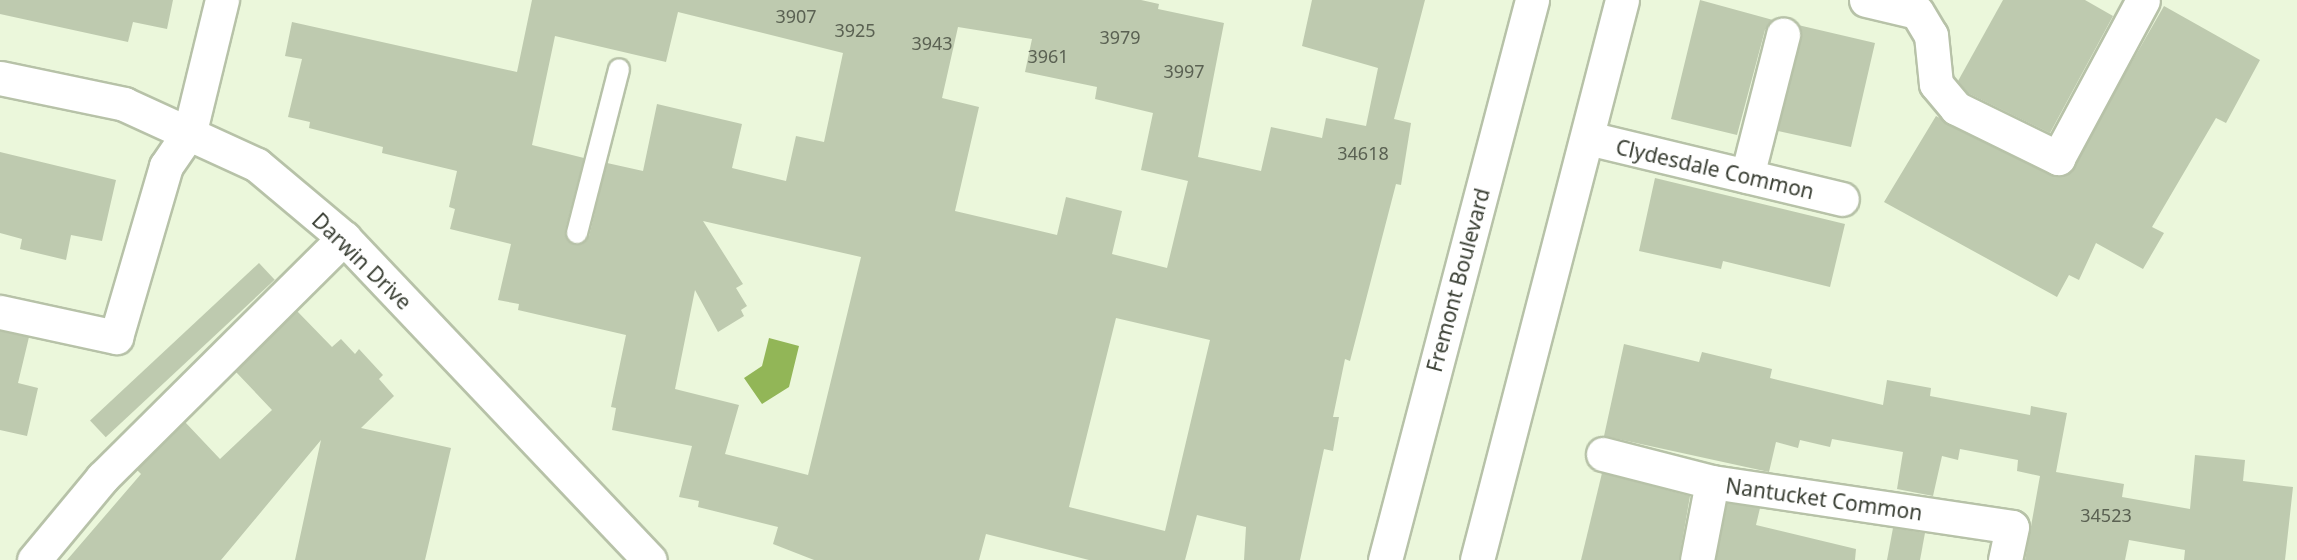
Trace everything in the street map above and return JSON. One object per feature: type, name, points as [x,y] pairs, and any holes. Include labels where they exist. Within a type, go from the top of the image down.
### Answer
[{"type":"street","points":[[0,312],[116,337],[166,166],[190,131],[222,0]]},
{"type":"street","name":"Fremont Boulevard","points":[[1384,560],[1532,0]]},
{"type":"street","points":[[1477,560],[1622,0]]},
{"type":"street","points":[[1866,0],[1917,12],[1931,34],[1936,84],[1956,108],[2058,158],[2143,0]]},
{"type":"street","points":[[1747,176],[1783,35]]},
{"type":"street","name":"Darwin Drive","points":[[0,78],[124,104],[190,131],[257,165],[344,238],[650,560]]},
{"type":"street","name":"Clydesdale Common","points":[[1588,138],[1842,199]]},
{"type":"street","points":[[34,560],[102,478],[344,238]]},
{"type":"street","name":"Nantucket Common","points":[[1603,454],[1712,482],[2013,527],[2005,560]]},
{"type":"street","points":[[1697,560],[1712,482]]},
{"type":"lane","points":[[577,233],[619,69]]},
{"type":"shaded area","points":[[769,338],[799,346],[789,387],[762,404],[744,378],[762,366]]},
{"type":"building","points":[[0,0],[173,0],[167,29],[133,22],[128,42],[0,14]]},
{"type":"building","points":[[532,0],[1141,0],[1159,4],[1158,9],[1224,23],[1198,157],[1261,171],[1271,127],[1322,138],[1326,118],[1366,126],[1378,68],[1302,46],[1312,0],[1425,0],[1394,119],[1411,123],[1401,185],[1396,184],[1350,361],[1345,359],[1333,417],[1339,417],[1333,451],[1324,449],[1300,560],[1244,560],[1246,527],[1197,515],[1185,560],[1089,560],[986,534],[979,560],[814,560],[773,544],[778,527],[698,507],[699,501],[679,497],[692,446],[612,430],[616,408],[611,407],[626,335],[518,310],[519,304],[498,300],[511,244],[450,229],[455,209],[449,207],[457,171],[382,153],[383,147],[309,128],[310,122],[288,117],[302,59],[285,56],[292,22],[517,72]],"holes":[[[678,12],[843,53],[824,142],[796,136],[786,181],[732,168],[742,124],[657,104],[643,171],[607,163],[589,236],[573,244],[565,231],[584,158],[532,145],[555,36],[666,62]],[[958,27],[1032,39],[1025,72],[1097,87],[1095,99],[1153,113],[1141,170],[1188,181],[1167,268],[1112,254],[1122,211],[1066,197],[1057,235],[955,211],[979,107],[942,98]],[[703,221],[861,257],[808,475],[725,454],[739,405],[675,389],[695,290],[718,332],[744,316],[741,310],[747,306],[736,288],[743,284]],[[1116,318],[1210,340],[1165,531],[1069,507]]]},
{"type":"building","points":[[1700,0],[1773,20],[1765,30],[1737,135],[1671,119]]},
{"type":"building","points":[[2003,0],[2085,0],[2113,16],[2050,133],[1968,93],[1958,81]]},
{"type":"building","points":[[2164,6],[2260,60],[2226,123],[2216,118],[2152,227],[2164,233],[2143,269],[2096,243],[2079,280],[2069,275],[2057,297],[1884,202],[1936,116],[2050,175],[2068,173]]},
{"type":"building","points":[[1798,25],[1875,43],[1851,147],[1778,131],[1801,40]]},
{"type":"building","points":[[0,152],[116,180],[102,241],[71,235],[66,260],[20,249],[22,239],[0,233]]},
{"type":"building","points":[[1655,178],[1845,224],[1830,287],[1723,261],[1721,269],[1639,251]]},
{"type":"building","points":[[259,263],[275,280],[106,437],[90,421]]},
{"type":"building","points":[[297,311],[332,347],[341,339],[355,354],[359,349],[383,375],[379,379],[394,396],[361,428],[451,448],[425,560],[295,560],[321,440],[221,560],[67,560],[141,474],[137,470],[185,422],[220,459],[272,410],[236,372]]},
{"type":"building","points":[[0,331],[29,337],[18,383],[38,388],[27,436],[0,430]]},
{"type":"building","points":[[1624,344],[1699,362],[1702,352],[1772,369],[1770,378],[1883,405],[1887,380],[1931,388],[1930,396],[2030,415],[2031,406],[2067,413],[2056,472],[2124,484],[2122,497],[2190,509],[2195,455],[2245,460],[2243,481],[2293,487],[2285,560],[2184,560],[2185,550],[2129,540],[2125,560],[2025,560],[2040,476],[2017,471],[2018,460],[1960,449],[1958,460],[1942,456],[1933,496],[1897,489],[1903,452],[1832,439],[1830,447],[1800,440],[1798,448],[1776,442],[1769,472],[1604,436]]},
{"type":"building","points":[[1602,473],[1690,496],[1679,560],[1581,560]]},
{"type":"building","points":[[1727,503],[1760,508],[1756,525],[1856,549],[1855,560],[1716,560]]},
{"type":"building","points":[[1893,528],[1925,533],[1920,560],[1887,560]]}]
